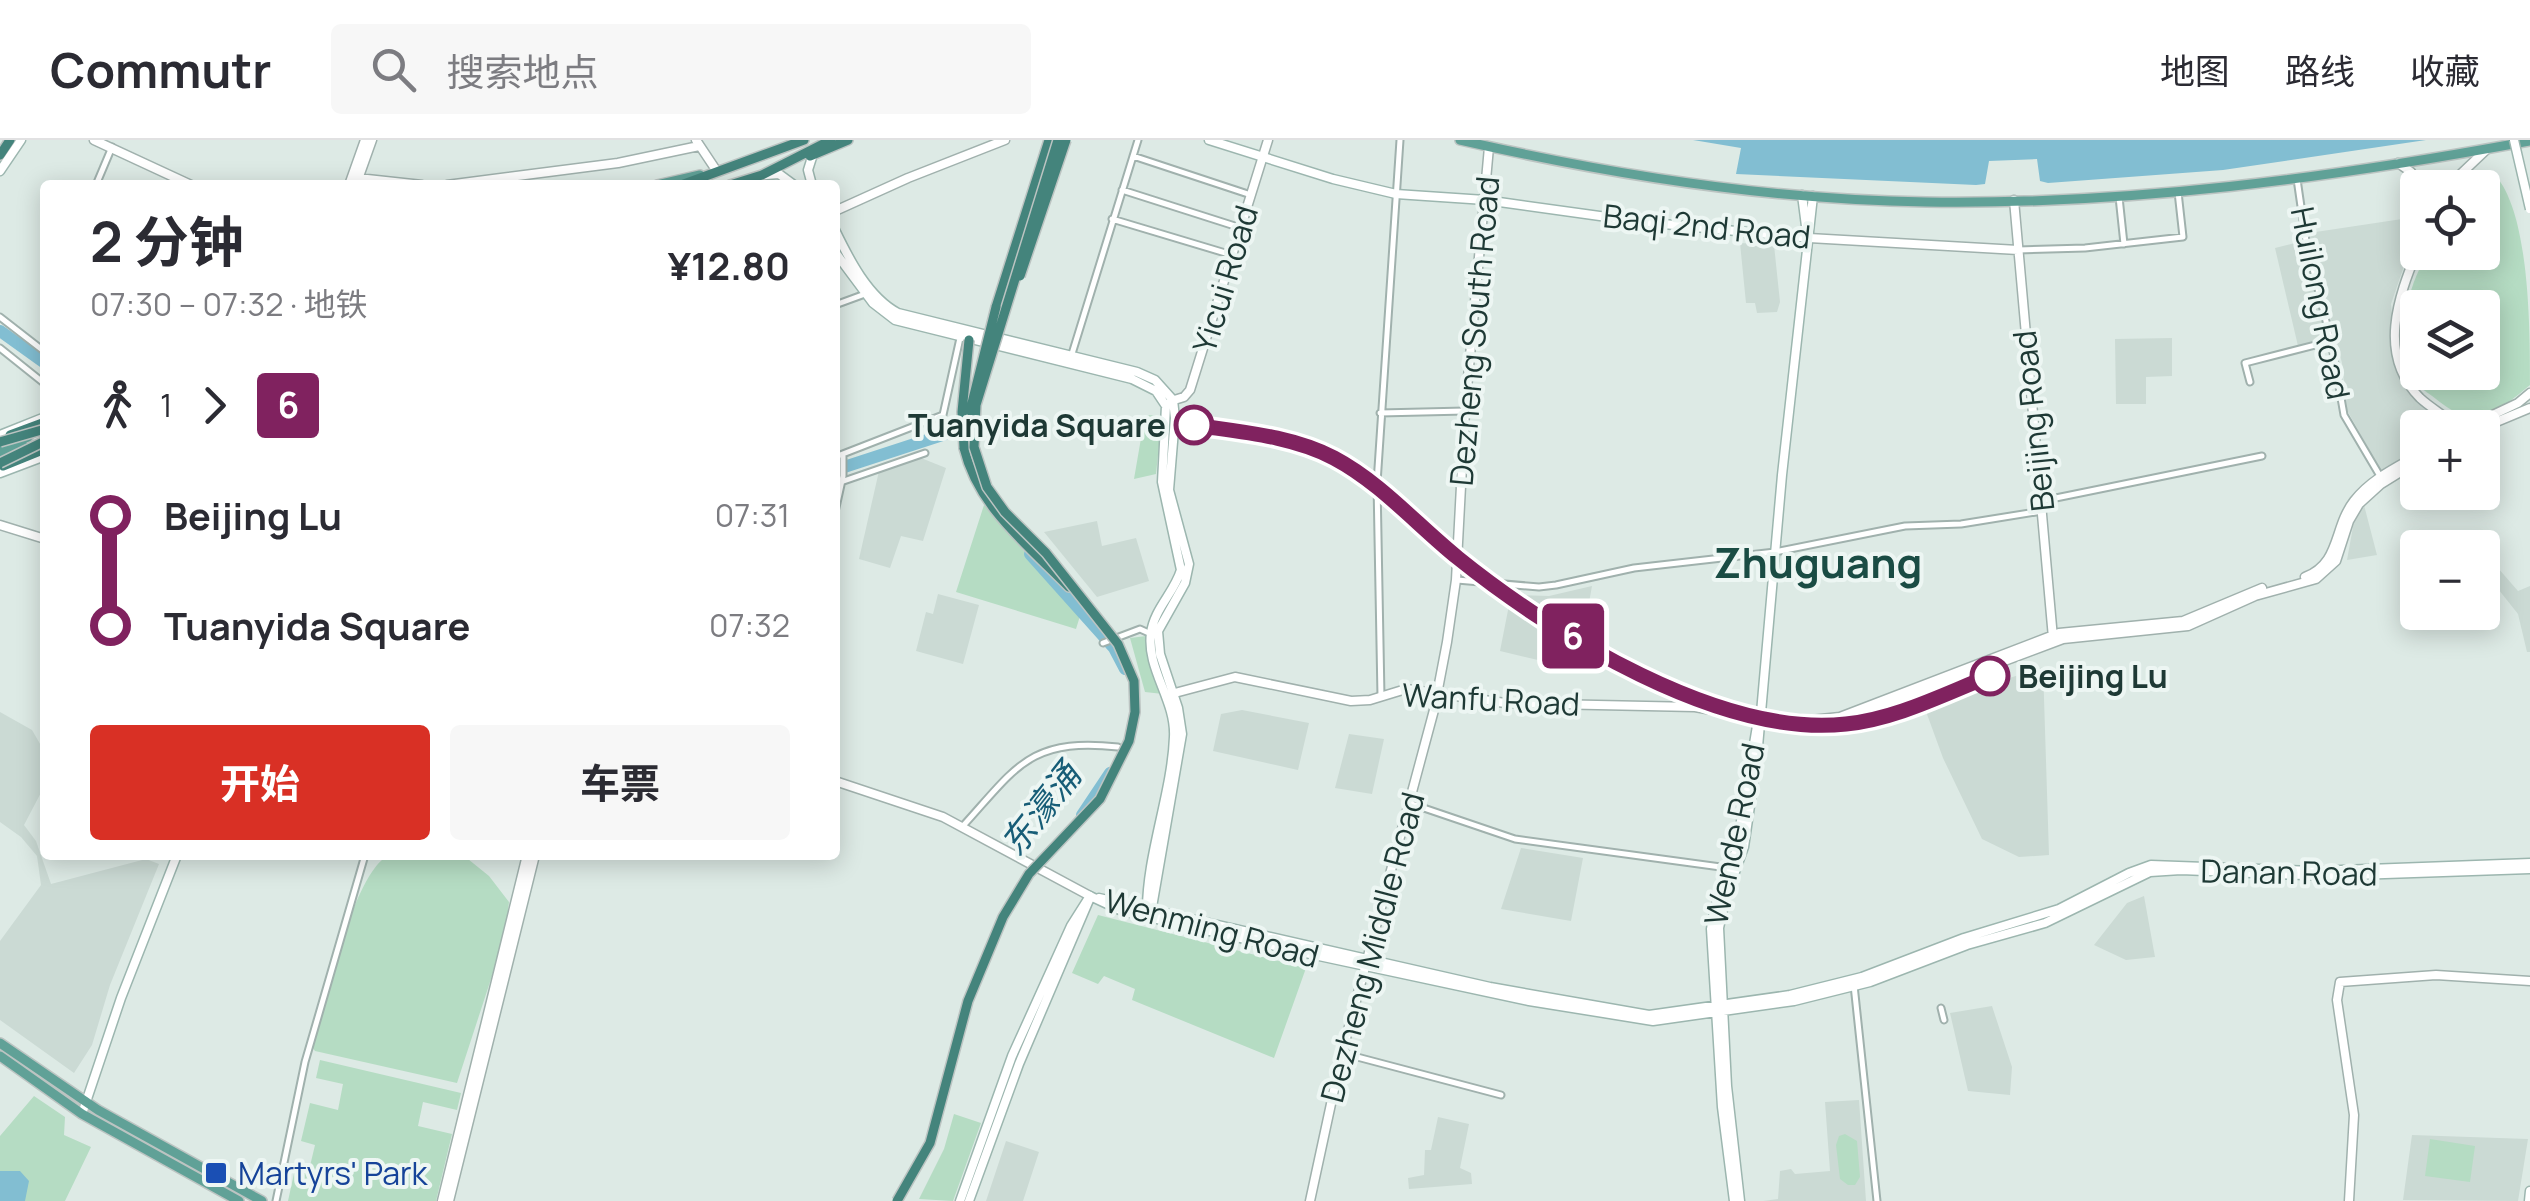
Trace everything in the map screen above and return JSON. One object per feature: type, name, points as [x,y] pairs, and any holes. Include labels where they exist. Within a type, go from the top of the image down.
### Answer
[{"type":"highway","points":[[0,154],[10,140]]},
{"type":"highway","points":[[756,156],[788,140]]},
{"type":"highway","points":[[691,180],[804,140]]},
{"type":"highway","points":[[813,152],[830,140]]},
{"type":"highway","points":[[746,180],[848,140]]},
{"type":"highway","points":[[896,1201],[934,1130],[968,998],[1006,907],[1034,866],[1094,806],[1129,738],[1135,701],[1130,671],[1122,653],[988,490],[970,433],[977,373],[1048,140]]},
{"type":"highway","points":[[1001,343],[1058,140]]},
{"type":"highway","points":[[896,1201],[930,1143],[972,989],[1002,916],[1029,874],[1100,798],[1126,747],[1135,718],[1135,688],[1123,653],[1046,553],[1005,512],[981,472],[974,447],[974,414],[1066,140]]},
{"type":"highway","points":[[967,337],[962,424],[964,448],[975,480],[1002,520],[1086,605]]},
{"type":"highway","points":[[0,442],[40,427]]},
{"type":"highway","points":[[0,464],[40,448]]},
{"type":"main road","points":[[1460,140],[1740,190],[1928,202],[2178,192],[2298,179],[2530,141]]},
{"type":"main road","points":[[2118,194],[2283,176],[2503,140]]},
{"type":"main road","points":[[678,180],[703,174]]},
{"type":"main road","points":[[0,1043],[86,1103],[262,1201]]},
{"type":"main road","points":[[0,1056],[82,1114],[233,1200]]},
{"type":"street","points":[[0,171],[20,140]]},
{"type":"street","points":[[94,140],[181,180]]},
{"type":"street","points":[[355,180],[369,140]]},
{"type":"street","points":[[840,208],[1005,140]]},
{"type":"street","points":[[1070,360],[1138,140]]},
{"type":"street","name":"Baqi 2nd Road","points":[[1209,140],[1333,179],[1396,194],[1484,200],[1643,222],[1809,238],[2018,250]]},
{"type":"street","name":"Yicui Road","points":[[1169,401],[1186,396],[1190,390],[1268,140]]},
{"type":"street","points":[[1380,697],[1380,413],[1400,140]]},
{"type":"street","points":[[2517,140],[2530,190]]},
{"type":"street","points":[[2517,140],[2530,209]]},
{"type":"street","points":[[485,180],[600,165],[698,143],[716,170]]},
{"type":"street","name":"Dezheng South Road","points":[[1437,694],[1456,580],[1489,146]]},
{"type":"street","points":[[98,180],[112,147]]},
{"type":"street","points":[[2466,170],[2488,149]]},
{"type":"street","points":[[811,180],[808,170],[813,152]]},
{"type":"street","points":[[1132,156],[1251,195]]},
{"type":"street","points":[[2398,162],[2408,170]]},
{"type":"street","points":[[762,175],[779,174],[787,180]]},
{"type":"street","name":"Huilong Road","points":[[2298,179],[2306,242],[2331,341],[2344,415],[2381,476]]},
{"type":"street","points":[[1122,190],[1241,228]]},
{"type":"street","points":[[2018,250],[2183,237],[2178,192]]},
{"type":"street","points":[[2118,194],[2124,244]]},
{"type":"street","points":[[1760,717],[1809,238],[1808,195]]},
{"type":"street","name":"Beijing Road","points":[[2014,200],[2053,639]]},
{"type":"street","points":[[1112,219],[1232,255]]},
{"type":"street","points":[[840,239],[854,266],[890,310],[967,337]]},
{"type":"street","points":[[840,259],[879,310],[895,320],[1070,360],[1141,382],[1169,401],[1175,418],[1170,490],[1189,564],[1185,583],[1158,631],[1174,738],[1149,912]]},
{"type":"street","points":[[2410,270],[2396,309],[2394,332],[2399,359],[2406,380],[2418,396],[2437,410]]},
{"type":"street","points":[[840,303],[865,294]]},
{"type":"street","points":[[0,317],[40,348]]},
{"type":"street","points":[[925,452],[840,481],[840,457],[944,415],[967,337]]},
{"type":"street","points":[[2250,382],[2244,362],[2331,341]]},
{"type":"street","points":[[0,348],[40,380]]},
{"type":"street","points":[[2500,411],[2530,393]]},
{"type":"street","points":[[1169,401],[1162,482],[1181,570],[1155,617],[1151,634],[1153,662],[1170,694]]},
{"type":"street","points":[[2500,420],[2530,408]]},
{"type":"street","points":[[1380,413],[1466,411]]},
{"type":"street","points":[[1456,580],[1538,587],[1634,568],[1775,552],[1906,526],[1962,524],[2262,456]]},
{"type":"street","points":[[2053,639],[2068,631],[2183,622],[2245,594],[2312,575],[2330,559],[2353,502],[2381,476],[2400,467]]},
{"type":"street","points":[[2053,639],[2188,626],[2255,596],[2320,577],[2338,557],[2349,521],[2360,504],[2400,471]]},
{"type":"street","points":[[0,525],[40,538]]},
{"type":"street","points":[[1103,643],[1140,630],[1151,634]]},
{"type":"street","name":"Wanfu Road","points":[[1170,694],[1235,676],[1351,702],[1406,690],[1505,702],[1695,707],[1812,720],[1840,717],[2053,639]]},
{"type":"street","name":"Dezheng Middle Road","points":[[1310,1201],[1342,1053],[1437,694]]},
{"type":"street","name":"Wende Road","points":[[1719,1009],[1711,928],[1739,837],[1760,717]]},
{"type":"street","name":"Wende Road","points":[[1737,1201],[1722,1107],[1719,928],[1744,847],[1760,717]]},
{"type":"street","points":[[962,827],[1028,758],[1072,745],[1118,747]]},
{"type":"street","name":"Wenming Road","points":[[840,783],[932,813],[1115,909],[1149,912],[1367,963],[1632,1013],[1719,1009],[1854,983],[1974,935],[2059,913]]},
{"type":"street","points":[[1409,803],[1515,839],[1731,868]]},
{"type":"street","points":[[82,1114],[121,998],[175,860]]},
{"type":"street","points":[[276,1201],[305,1062],[364,860]]},
{"type":"street","points":[[446,1201],[530,860]]},
{"type":"street","name":"Danan Road","points":[[2059,913],[2128,873],[2159,864],[2319,870],[2530,866]]},
{"type":"street","points":[[960,1201],[1012,1056],[1071,926],[1090,896]]},
{"type":"street","points":[[968,1201],[1019,1064],[1090,896]]},
{"type":"street","points":[[2349,1201],[2354,1115],[2337,1000],[2340,982],[2436,975],[2530,981]]},
{"type":"street","points":[[1854,983],[1877,1201]]},
{"type":"street","points":[[1941,1008],[1944,1020]]},
{"type":"street","points":[[1342,1053],[1501,1095]]},
{"type":"street","points":[[2529,1201],[2530,1191]]},
{"type":"shaded area","points":[[2400,219],[2403,270],[2391,304],[2400,390],[2410,390],[2431,410],[2400,410],[2400,462],[2382,473],[2347,410],[2342,363],[2309,233]]},
{"type":"shaded area","points":[[2304,241],[2328,339],[2298,346],[2275,248]]},
{"type":"shaded area","points":[[1740,243],[1774,245],[1780,302],[1777,312],[1757,313],[1755,303],[1746,303]]},
{"type":"shaded area","points":[[2172,338],[2172,376],[2146,377],[2146,404],[2116,404],[2115,339]]},
{"type":"shaded area","points":[[921,458],[946,468],[923,541],[901,536],[890,568],[859,559],[879,471]]},
{"type":"shaded area","points":[[2364,505],[2377,555],[2347,560],[2355,516]]},
{"type":"shaded area","points":[[1097,521],[1102,546],[1136,538],[1149,581],[1097,597],[1044,532]]},
{"type":"shaded area","points":[[2500,570],[2518,591],[2530,586],[2530,652],[2518,614],[2500,591]]},
{"type":"shaded area","points":[[1592,586],[1584,630],[1547,623],[1538,660],[1500,651],[1511,595],[1549,596]]},
{"type":"shaded area","points":[[938,594],[979,605],[963,664],[916,651],[926,612],[933,614]]},
{"type":"shaded area","points":[[2043,667],[2049,855],[2019,857],[1982,839],[1943,758],[1924,706]]},
{"type":"shaded area","points":[[1242,710],[1309,723],[1298,770],[1213,751],[1221,714]]},
{"type":"shaded area","points":[[0,712],[32,730],[40,744],[40,795],[24,825],[36,841],[51,884],[142,860],[159,864],[110,985],[92,1045],[74,1073],[0,1020],[0,941],[41,885],[37,856],[21,837],[0,822]]},
{"type":"shaded area","points":[[1349,734],[1384,739],[1372,794],[1335,788]]},
{"type":"shaded area","points":[[1521,848],[1583,858],[1571,921],[1501,909]]},
{"type":"shaded area","points":[[2144,896],[2155,957],[2126,960],[2094,945],[2127,903]]},
{"type":"shaded area","points":[[1992,1006],[2012,1067],[2010,1095],[1968,1091],[1950,1013]]},
{"type":"shaded area","points":[[1859,1100],[1866,1201],[1763,1201],[1778,1199],[1780,1171],[1830,1171],[1825,1102]]},
{"type":"shaded area","points":[[1438,1117],[1469,1124],[1460,1168],[1471,1173],[1472,1184],[1409,1189],[1408,1178],[1424,1175],[1425,1150],[1431,1150]]},
{"type":"shaded area","points":[[2412,1135],[2528,1139],[2518,1201],[2403,1200]]},
{"type":"shaded area","points":[[1006,1141],[1039,1152],[1023,1201],[986,1201]]},
{"type":"green space","points":[[2500,182],[2514,212],[2521,240],[2528,302],[2530,385],[2494,410],[2452,410],[2423,390],[2500,390],[2500,290],[2412,290],[2420,270],[2500,270]]},
{"type":"green space","points":[[1145,415],[1162,416],[1156,474],[1134,479]]},
{"type":"green space","points":[[984,505],[1080,616],[1076,629],[956,592]]},
{"type":"green space","points":[[1146,636],[1148,654],[1163,694],[1145,692],[1130,638]]},
{"type":"green space","points":[[384,860],[469,860],[489,876],[509,902],[505,936],[457,1083],[315,1051],[312,1047],[353,911],[377,865]]},
{"type":"green space","points":[[1098,915],[1306,968],[1274,1058],[1132,1000],[1135,989],[1104,976],[1098,984],[1072,973]]},
{"type":"green space","points":[[320,1060],[461,1093],[457,1110],[423,1102],[418,1126],[452,1134],[436,1201],[288,1201],[295,1169],[304,1171],[310,1166],[315,1145],[301,1141],[310,1103],[338,1110],[343,1084],[316,1078]]},
{"type":"green space","points":[[34,1096],[65,1117],[64,1135],[91,1147],[65,1201],[0,1201],[0,1136]]},
{"type":"green space","points":[[954,1114],[981,1123],[953,1201],[919,1199],[944,1149]]},
{"type":"green space","points":[[1845,1134],[1857,1141],[1860,1177],[1855,1185],[1840,1179],[1836,1145],[1839,1136]]},
{"type":"green space","points":[[2430,1139],[2475,1146],[2470,1182],[2425,1176]]},
{"type":"water","points":[[1693,140],[2426,140],[2223,170],[2048,183],[2040,181],[2037,159],[1989,161],[1985,184],[1976,185],[1736,174],[1741,148]]},
{"type":"water","points":[[0,1171],[20,1171],[29,1181],[25,1201],[0,1201]]},
{"type":"waterway","points":[[0,331],[40,359]]},
{"type":"waterway","name":"东濠涌","points":[[973,401],[970,437],[982,484]]},
{"type":"waterway","points":[[840,468],[970,426]]},
{"type":"waterway","name":"东濠涌","points":[[1030,554],[1114,648],[1125,669]]},
{"type":"waterway","name":"东濠涌","points":[[1082,815],[1110,773]]},
{"type":"metro line","name":"6","points":[[1194,425],[1290,442],[1336,459],[1376,486],[1455,556],[1517,602],[1636,670],[1718,707],[1778,722],[1845,724],[1889,714],[1990,676]]},
{"type":"place","name":"Tuanyida Square","points":[[1194,425]]},
{"type":"place","name":"Beijing Lu","points":[[1990,676]]},
{"type":"place","name":"Martyrs' Park","points":[[216,1173]]},
{"type":"district","name":"Zhuguang","points":[[1818,562]]}]
